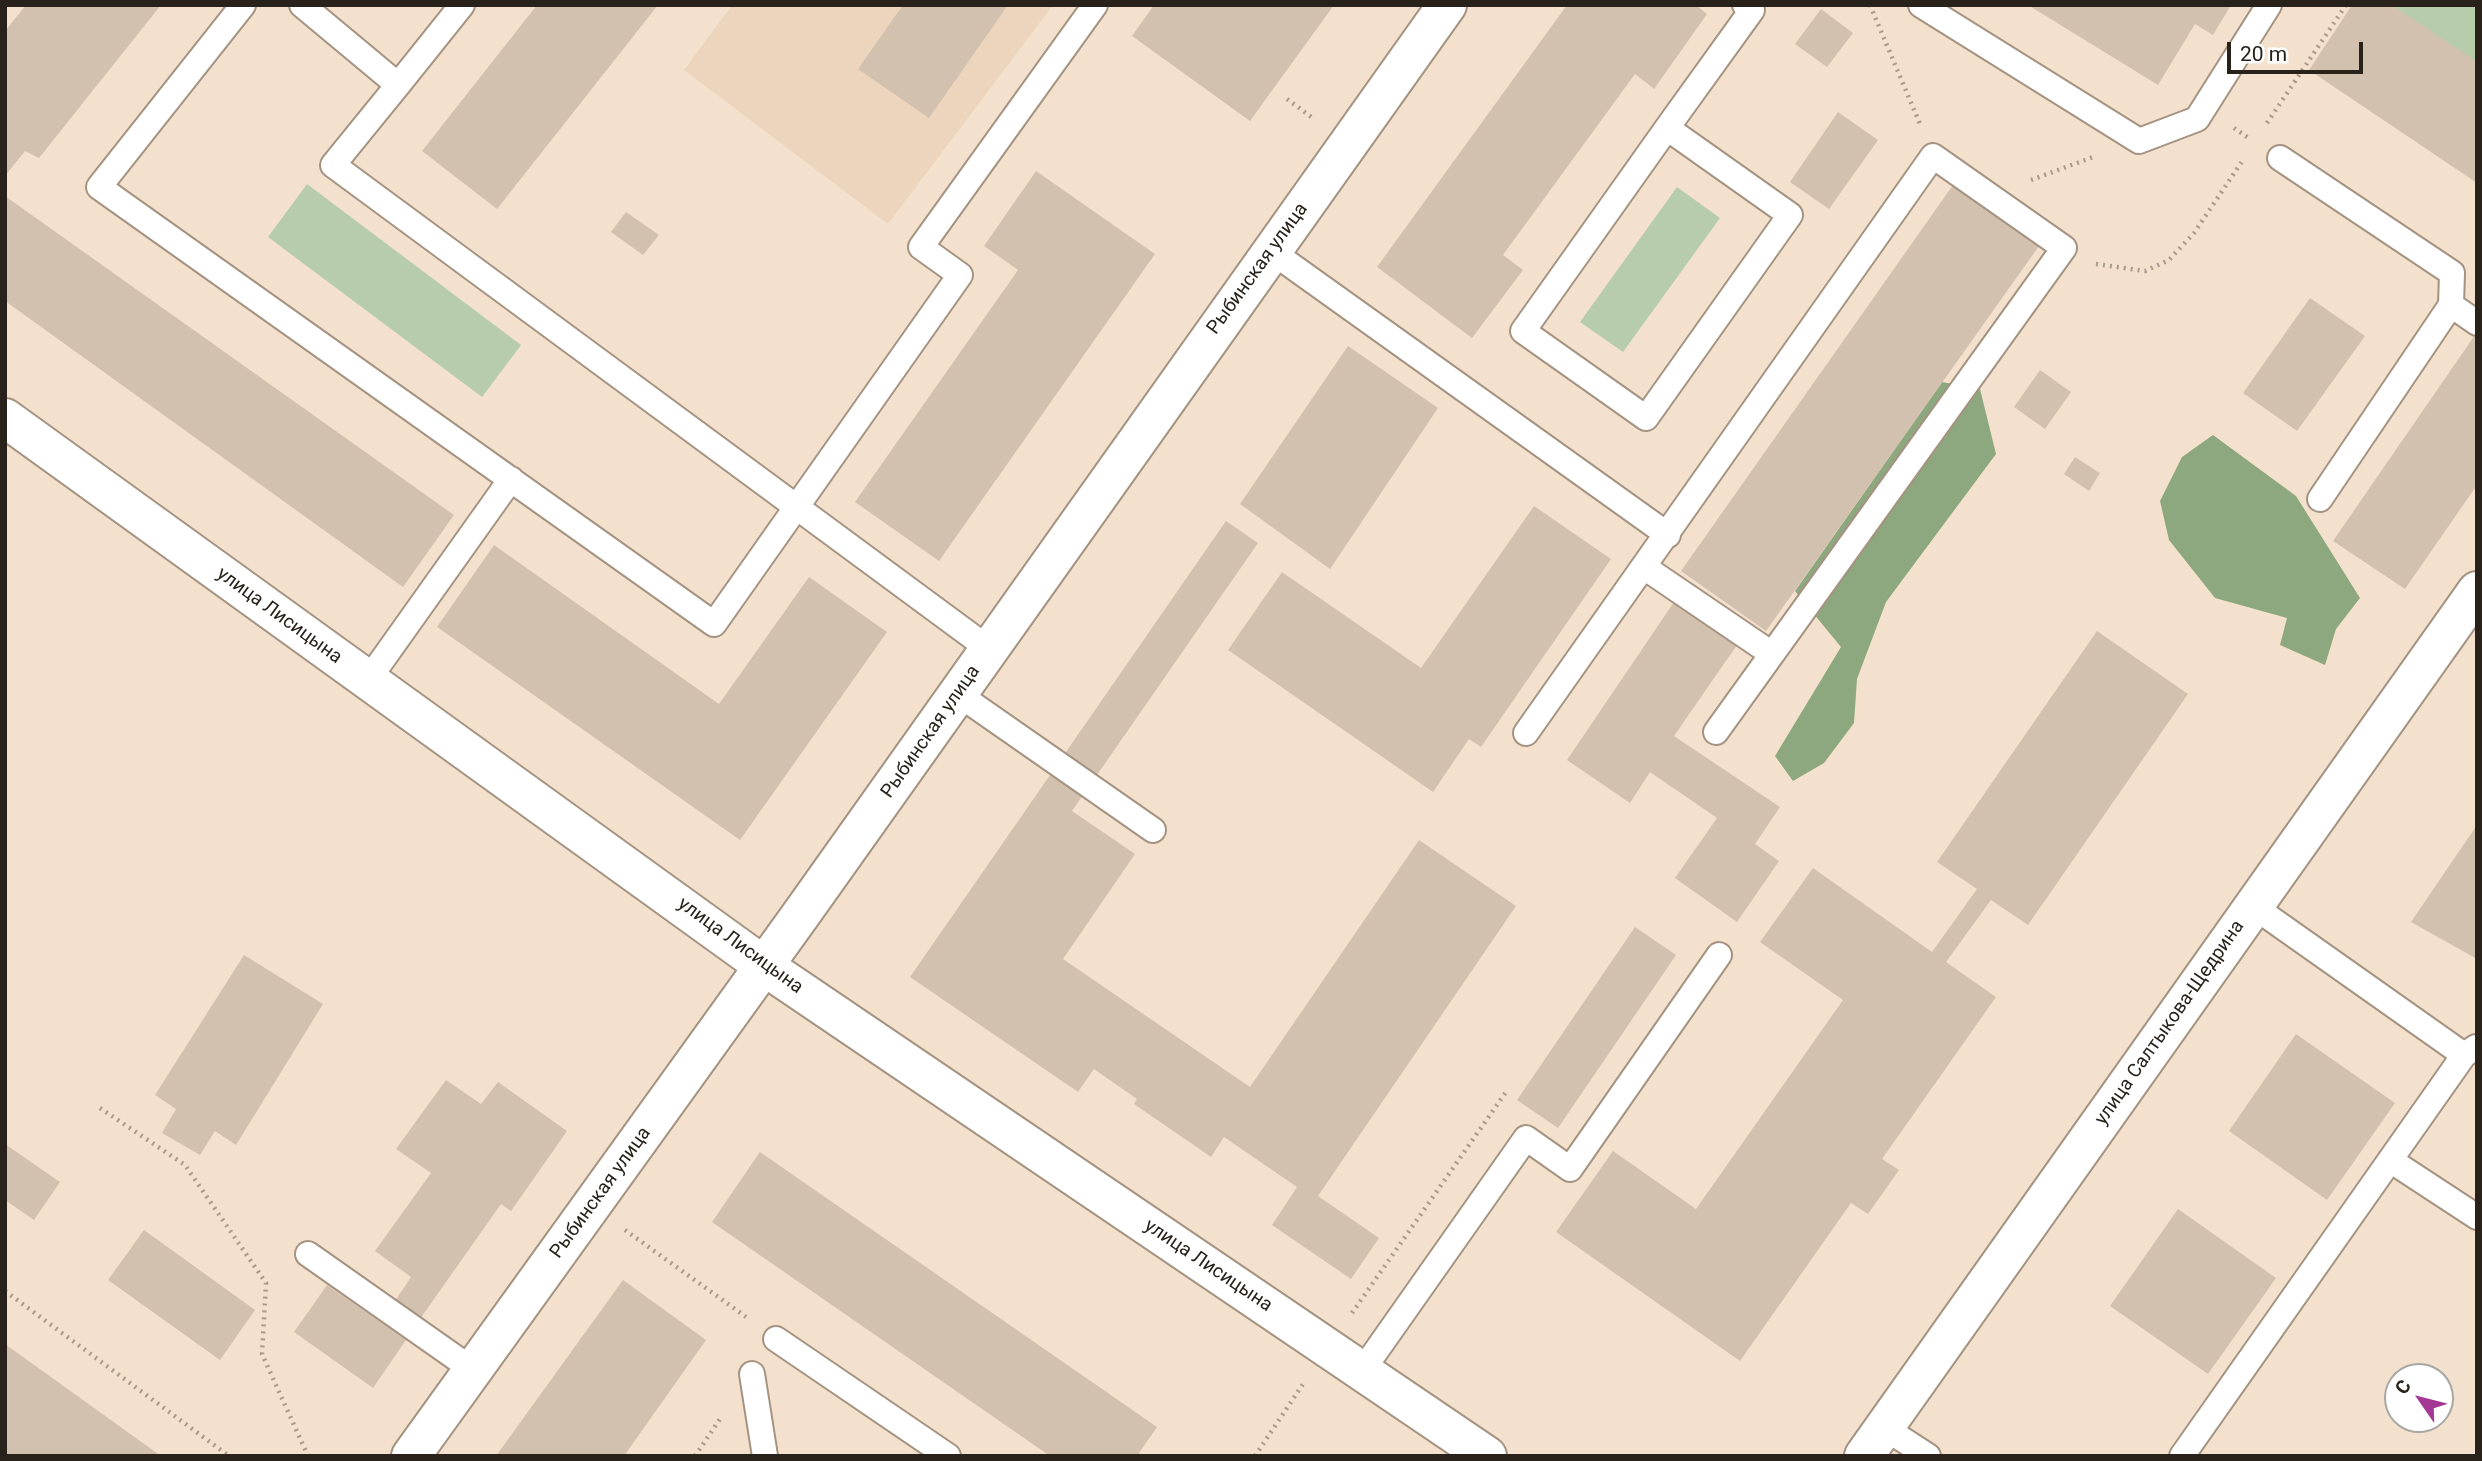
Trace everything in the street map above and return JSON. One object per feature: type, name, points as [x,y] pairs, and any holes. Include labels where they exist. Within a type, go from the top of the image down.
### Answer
[{"type":"street","name":"Рыбинская улица","points":[[411,1456],[958,694],[1447,5]]},
{"type":"street","name":"улица Лисицына","points":[[5,418],[764,965],[1487,1456]]},
{"type":"street","name":"улица Салтыкова-Щедрина","points":[[1875,1442],[2477,591]]},
{"type":"lane","points":[[243,5],[99,187],[714,624],[960,275],[921,247],[1095,5]]},
{"type":"lane","points":[[302,5],[398,85]]},
{"type":"lane","points":[[462,5],[333,164],[989,649]]},
{"type":"lane","points":[[1667,128],[1790,215],[1646,418],[1523,331],[1667,128],[1752,10],[1745,5]]},
{"type":"lane","points":[[1921,5],[2139,141],[2197,120],[2269,5]]},
{"type":"lane","points":[[1526,733],[1933,156],[2064,248],[1716,732]]},
{"type":"lane","points":[[2280,158],[2452,273],[2451,305],[2320,499]]},
{"type":"lane","points":[[1271,251],[1668,535]]},
{"type":"lane","points":[[2451,305],[2477,323]]},
{"type":"lane","points":[[368,680],[511,480]]},
{"type":"lane","points":[[1644,567],[1772,654]]},
{"type":"lane","points":[[958,694],[1153,830]]},
{"type":"lane","points":[[2182,1456],[2470,1051],[2253,906]]},
{"type":"lane","points":[[1362,1371],[1526,1138],[1570,1169],[1719,955]]},
{"type":"lane","points":[[2390,1160],[2477,1217]]},
{"type":"lane","points":[[308,1254],[472,1370]]},
{"type":"lane","points":[[776,1339],[948,1456]]},
{"type":"lane","points":[[752,1374],[765,1456]]},
{"type":"lane","points":[[1875,1442],[1928,1456]]},
{"type":"path","points":[[1870,5],[1933,156]]},
{"type":"path","points":[[2262,131],[2346,5]]},
{"type":"path","points":[[2204,108],[2280,158]]},
{"type":"path","points":[[1988,195],[2139,141]]},
{"type":"path","points":[[2064,248],[2094,264],[2145,271],[2169,260],[2194,233],[2247,153]]},
{"type":"path","points":[[1255,1456],[1506,1092]]},
{"type":"path","points":[[100,1108],[185,1165],[267,1283],[262,1354],[308,1456]]},
{"type":"path","points":[[591,1206],[776,1339]]},
{"type":"path","points":[[5,1291],[229,1456]]},
{"type":"path","points":[[695,1456],[752,1374]]},
{"type":"shaded area","points":[[732,5],[1053,5],[888,224],[684,70]]},
{"type":"green space","points":[[2389,5],[2477,5],[2477,63]]},
{"type":"green space","points":[[307,184],[521,345],[482,397],[268,237]]},
{"type":"green space","points":[[1677,187],[1720,218],[1623,352],[1580,322]]},
{"type":"green space","points":[[1942,382],[1980,389],[1996,454],[1886,602],[1857,679],[1854,723],[1824,763],[1793,781],[1775,756],[1841,647],[1795,591]]},
{"type":"green space","points":[[2213,435],[2296,496],[2360,598],[2336,629],[2325,665],[2280,645],[2287,618],[2215,598],[2169,540],[2160,501],[2182,457]]},
{"type":"building","points":[[26,5],[161,5],[39,158],[25,151],[5,176],[5,31]]},
{"type":"building","points":[[537,5],[658,5],[497,209],[422,151]]},
{"type":"building","points":[[903,5],[1008,5],[929,118],[858,69]]},
{"type":"building","points":[[1154,5],[1334,5],[1250,121],[1132,36]]},
{"type":"building","points":[[1567,5],[1696,5],[1707,14],[1654,89],[1635,74],[1503,255],[1523,270],[1472,338],[1377,267]]},
{"type":"building","points":[[2028,5],[2231,5],[2213,35],[2195,24],[2158,85]]},
{"type":"building","points":[[2352,5],[2392,5],[2477,62],[2477,183],[2309,70]]},
{"type":"building","points":[[1821,9],[1853,33],[1827,67],[1795,44]]},
{"type":"building","points":[[1838,112],[1878,140],[1829,209],[1790,182]]},
{"type":"building","points":[[1036,171],[1155,254],[939,561],[855,502],[1018,270],[984,246]]},
{"type":"building","points":[[1953,185],[2039,246],[1766,631],[1681,571]]},
{"type":"building","points":[[5,196],[454,515],[403,587],[5,301]]},
{"type":"building","points":[[626,212],[659,235],[643,255],[611,232]]},
{"type":"building","points":[[2310,298],[2365,336],[2297,431],[2243,393]]},
{"type":"building","points":[[2477,332],[2477,485],[2405,589],[2333,541]]},
{"type":"building","points":[[1348,346],[1438,408],[1330,569],[1240,504]]},
{"type":"building","points":[[2040,370],[2071,392],[2045,429],[2014,407]]},
{"type":"building","points":[[2075,457],[2100,473],[2089,491],[2064,474]]},
{"type":"building","points":[[1534,506],[1611,559],[1481,747],[1469,739],[1433,792],[1228,650],[1282,572],[1421,668]]},
{"type":"building","points":[[1226,521],[1258,543],[1072,811],[1135,854],[1063,959],[1250,1087],[1419,840],[1516,906],[1318,1196],[1379,1238],[1351,1279],[1272,1225],[1297,1187],[1224,1137],[1211,1157],[1134,1104],[1137,1099],[1094,1069],[1078,1092],[910,977]]},
{"type":"building","points":[[494,545],[719,704],[809,577],[887,632],[740,840],[437,627]]},
{"type":"building","points":[[1674,602],[1737,645],[1674,736],[1780,807],[1755,844],[1779,861],[1737,922],[1675,878],[1717,818],[1650,772],[1630,803],[1567,760]]},
{"type":"building","points":[[2097,631],[2188,694],[2028,925],[1991,900],[1946,962],[1996,997],[1882,1159],[1899,1170],[1868,1214],[1851,1203],[1740,1361],[1556,1232],[1613,1151],[1696,1209],[1843,1000],[1760,942],[1813,868],[1932,952],[1977,889],[1937,862]]},
{"type":"building","points":[[2477,825],[2477,959],[2411,922]]},
{"type":"building","points":[[1635,927],[1676,955],[1558,1128],[1517,1100]]},
{"type":"building","points":[[244,955],[323,1004],[236,1145],[215,1131],[200,1155],[162,1133],[176,1109],[155,1095]]},
{"type":"building","points":[[2296,1034],[2395,1103],[2327,1200],[2229,1131]]},
{"type":"building","points":[[446,1080],[481,1104],[498,1082],[567,1131],[511,1211],[501,1204],[420,1319],[395,1301],[411,1277],[375,1251],[431,1173],[396,1149]]},
{"type":"building","points":[[5,1144],[60,1182],[34,1220],[5,1200]]},
{"type":"building","points":[[760,1152],[1157,1427],[1137,1456],[1050,1456],[712,1222]]},
{"type":"building","points":[[2178,1209],[2276,1278],[2208,1374],[2110,1306]]},
{"type":"building","points":[[144,1230],[255,1310],[220,1360],[108,1280]]},
{"type":"building","points":[[623,1280],[706,1340],[624,1456],[496,1456]]},
{"type":"building","points":[[327,1285],[406,1340],[373,1388],[294,1332]]},
{"type":"building","points":[[5,1344],[161,1456],[5,1456]]}]
